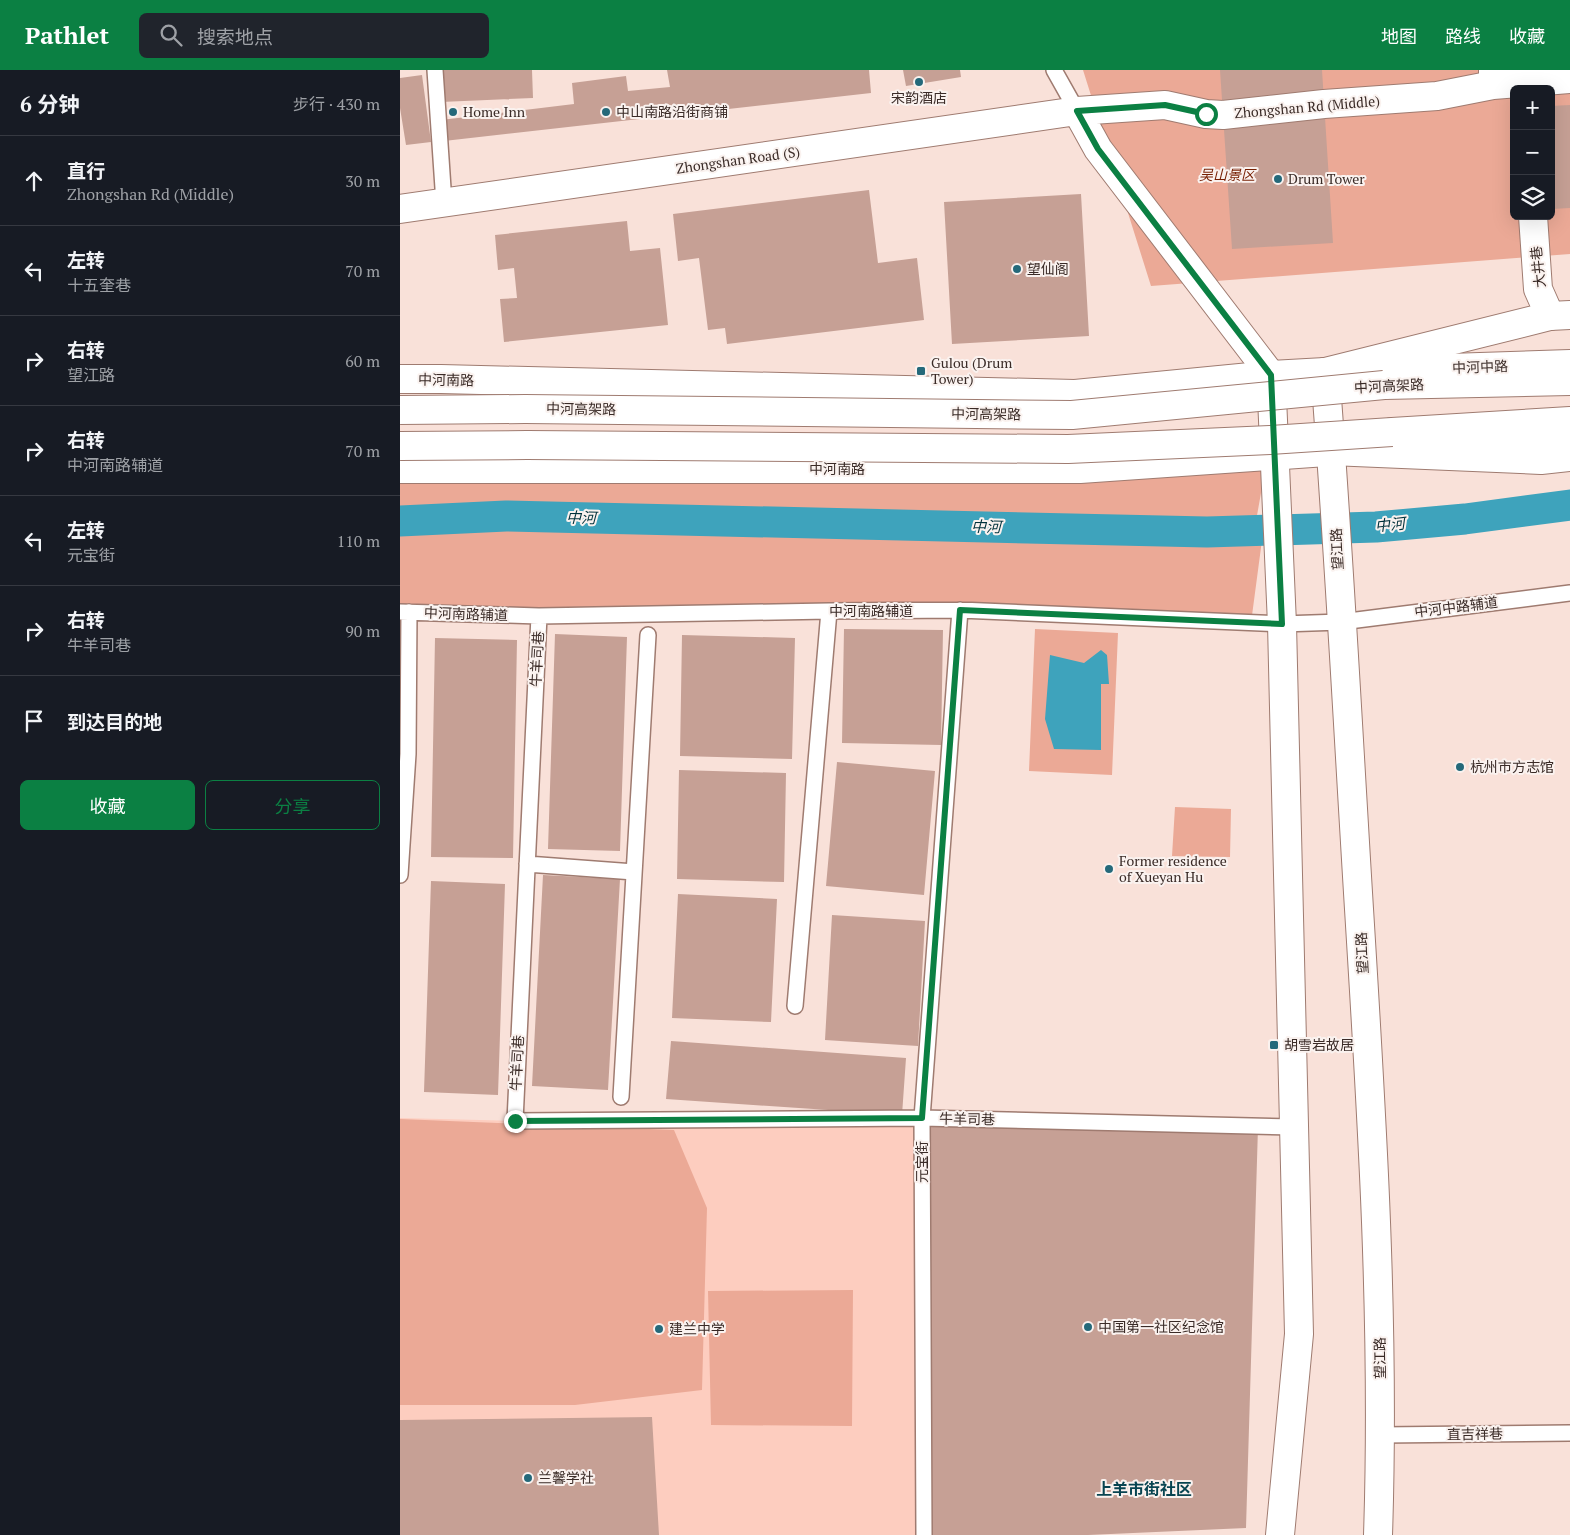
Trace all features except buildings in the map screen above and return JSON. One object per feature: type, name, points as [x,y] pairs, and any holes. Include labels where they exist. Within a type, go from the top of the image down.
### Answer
[{"type":"main road","name":"Zhongshan Rd (Middle)","points":[[1077,111],[1165,105],[1206,114],[1223,115],[1324,104],[1437,96],[1493,77],[1521,85]]},
{"type":"main road","name":"Zhongshan Rd (Middle)","points":[[1531,85],[1570,79]]},
{"type":"main road","name":"Zhongshan Road (S)","points":[[400,209],[1077,111]]},
{"type":"main road","points":[[1077,111],[1098,149],[1271,375],[1282,624],[1299,1334],[1280,1535]]},
{"type":"main road","name":"大井巷","points":[[1533,220],[1538,289],[1560,316]]},
{"type":"main road","points":[[1325,372],[1560,316]]},
{"type":"main road","name":"中河中路","points":[[1271,375],[1570,364]]},
{"type":"main road","name":"望江路","points":[[1325,372],[1370,1093],[1379,1281],[1381,1435],[1378,1535]]},
{"type":"main road","name":"中河南路","points":[[400,379],[1075,394],[1271,375]]},
{"type":"main road","name":"中河高架路","points":[[400,410],[525,409],[1072,415],[1384,385],[1570,381]]},
{"type":"main road","points":[[400,446],[527,445],[1068,450],[1270,440],[1570,421]]},
{"type":"main road","points":[[1274,456],[1570,436]]},
{"type":"main road","points":[[1331,451],[1541,460],[1570,458]]},
{"type":"main road","name":"中河南路","points":[[400,469],[1080,469],[1274,456]]},
{"type":"lane","points":[[435,70],[444,203]]},
{"type":"lane","points":[[1054,70],[1077,111]]},
{"type":"lane","name":"中河中路辅道","points":[[1342,622],[1570,593]]},
{"type":"lane","name":"中河南路辅道","points":[[405,612],[540,616],[960,610],[1282,624],[1342,622]]},
{"type":"lane","name":"元宝街","points":[[924,1535],[922,1118],[960,610]]},
{"type":"lane","points":[[795,1006],[829,611]]},
{"type":"lane","points":[[400,875],[404,754],[405,612]]},
{"type":"lane","name":"牛羊司巷","points":[[540,616],[515,1121],[922,1118],[1294,1127]]},
{"type":"lane","points":[[621,1097],[648,635]]},
{"type":"lane","points":[[527,864],[634,872]]},
{"type":"lane","name":"直吉祥巷","points":[[1381,1435],[1570,1433]]},
{"type":"shaded area","name":"建兰中学","points":[[400,1118],[515,1121],[919,1123],[917,1535],[400,1535]]},
{"type":"green space","name":"吴山景区","points":[[1083,70],[1570,70],[1570,254],[1151,286]]},
{"type":"green space","points":[[1266,465],[1256,521],[501,504],[400,508],[400,480]]},
{"type":"green space","points":[[508,523],[1262,540],[1251,623],[960,610],[400,612],[400,528]]},
{"type":"green space","points":[[1035,629],[1118,633],[1112,775],[1029,771]]},
{"type":"green space","points":[[1175,807],[1231,809],[1230,857],[1172,856]]},
{"type":"green space","points":[[400,1119],[674,1130],[707,1208],[702,1390],[575,1405],[400,1405]]},
{"type":"green space","points":[[853,1290],[852,1426],[711,1425],[708,1291]]},
{"type":"water","points":[[1101,650],[1107,655],[1109,684],[1101,684],[1101,750],[1054,749],[1045,719],[1050,655],[1084,663]]},
{"type":"waterway","name":"中河","points":[[400,521],[506,516],[1207,532],[1376,527],[1465,519],[1570,505]]},
{"type":"place","name":"宋韵酒店","points":[[919,82]]},
{"type":"place","name":"Home Inn","points":[[453,112]]},
{"type":"place","name":"中山南路沿街商铺","points":[[606,112]]},
{"type":"place","name":"Drum Tower","points":[[1278,179]]},
{"type":"place","name":"望仙阁","points":[[1017,269]]},
{"type":"place","name":"Gulou (Drum Tower)","points":[[921,371]]},
{"type":"place","name":"杭州市方志馆","points":[[1460,767]]},
{"type":"place","name":"Former residence of Xueyan Hu","points":[[1109,869]]},
{"type":"place","name":"胡雪岩故居","points":[[1274,1045]]},
{"type":"place","name":"中国第一社区纪念馆","points":[[1088,1327]]},
{"type":"place","name":"建兰中学","points":[[659,1329]]},
{"type":"place","name":"兰馨学社","points":[[528,1478]]},
{"type":"district","name":"上羊市街社区","points":[[1144,1489]]},
{"type":"route","points":[[515,1121],[922,1118],[960,610],[1282,624],[1271,375],[1098,149],[1077,111],[1165,105],[1206,114]]}]
